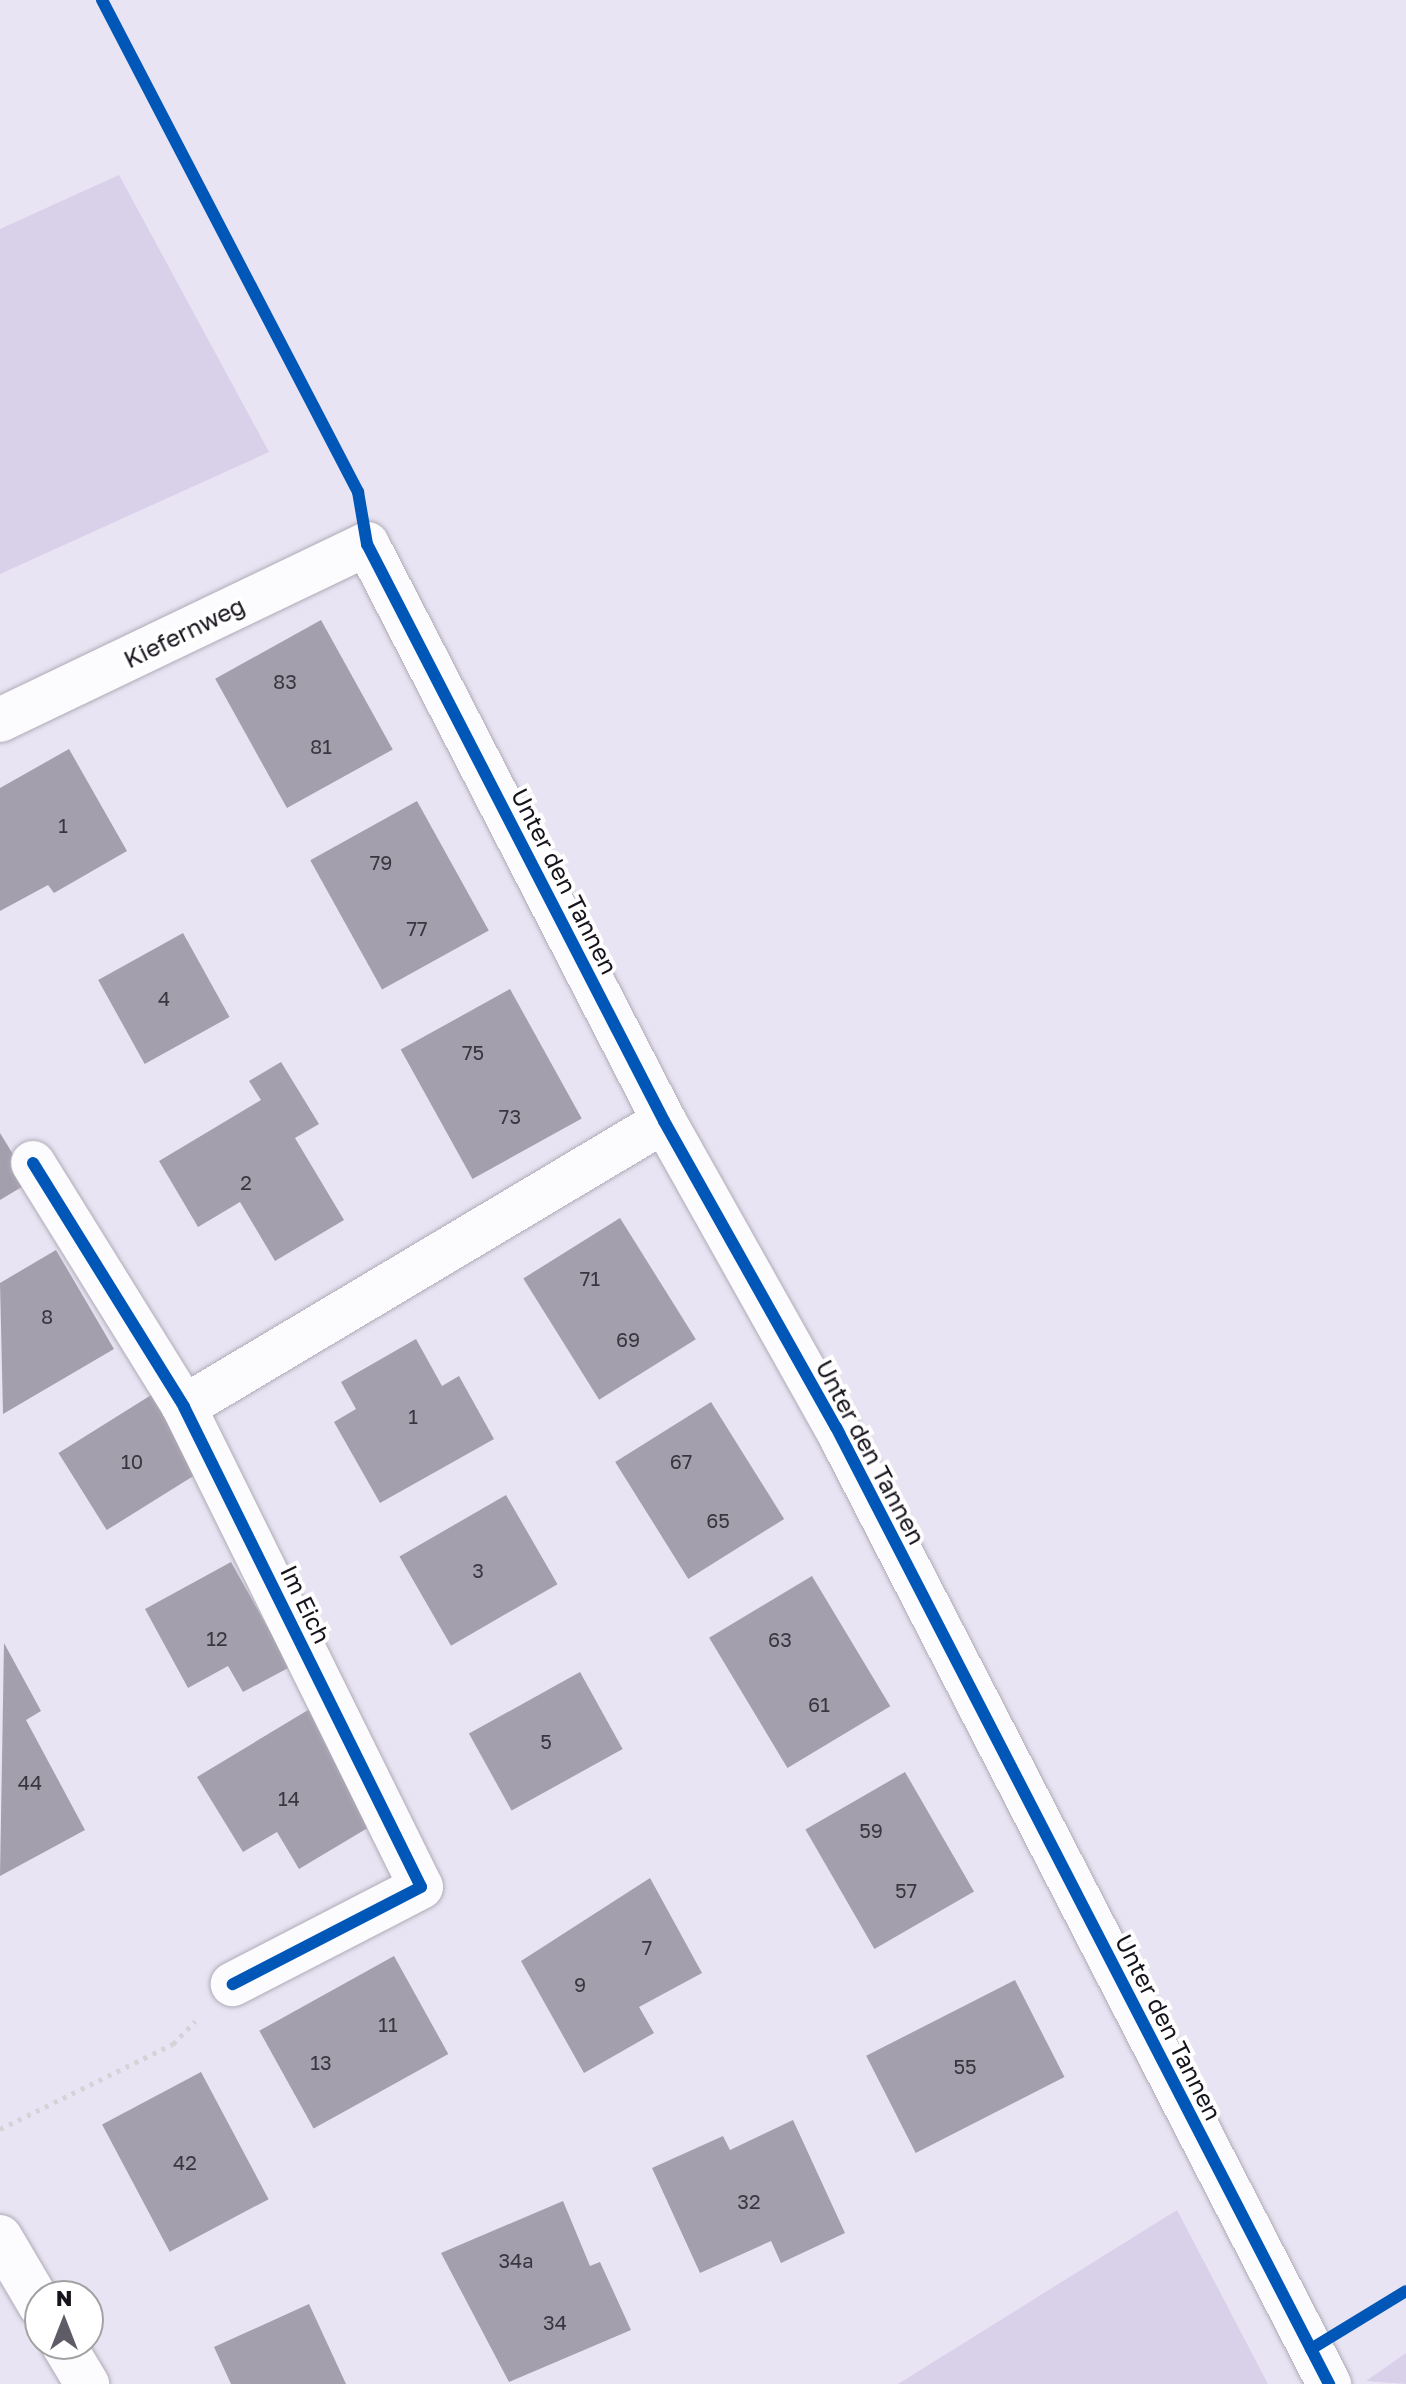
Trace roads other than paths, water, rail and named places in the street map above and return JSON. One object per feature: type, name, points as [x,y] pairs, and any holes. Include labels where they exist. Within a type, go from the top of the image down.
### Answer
[{"type":"street","name":"Kiefernweg","points":[[0,720],[367,544]]},
{"type":"street","name":"Unter den Tannen","points":[[367,544],[664,1121],[836,1427],[1329,2384]]},
{"type":"street","points":[[184,1407],[664,1121]]},
{"type":"street","name":"Im Eich","points":[[33,1163],[184,1407],[421,1887],[233,1984]]},
{"type":"street","points":[[0,2237],[25,2280]]},
{"type":"street","points":[[73,2360],[87,2384]]}]
